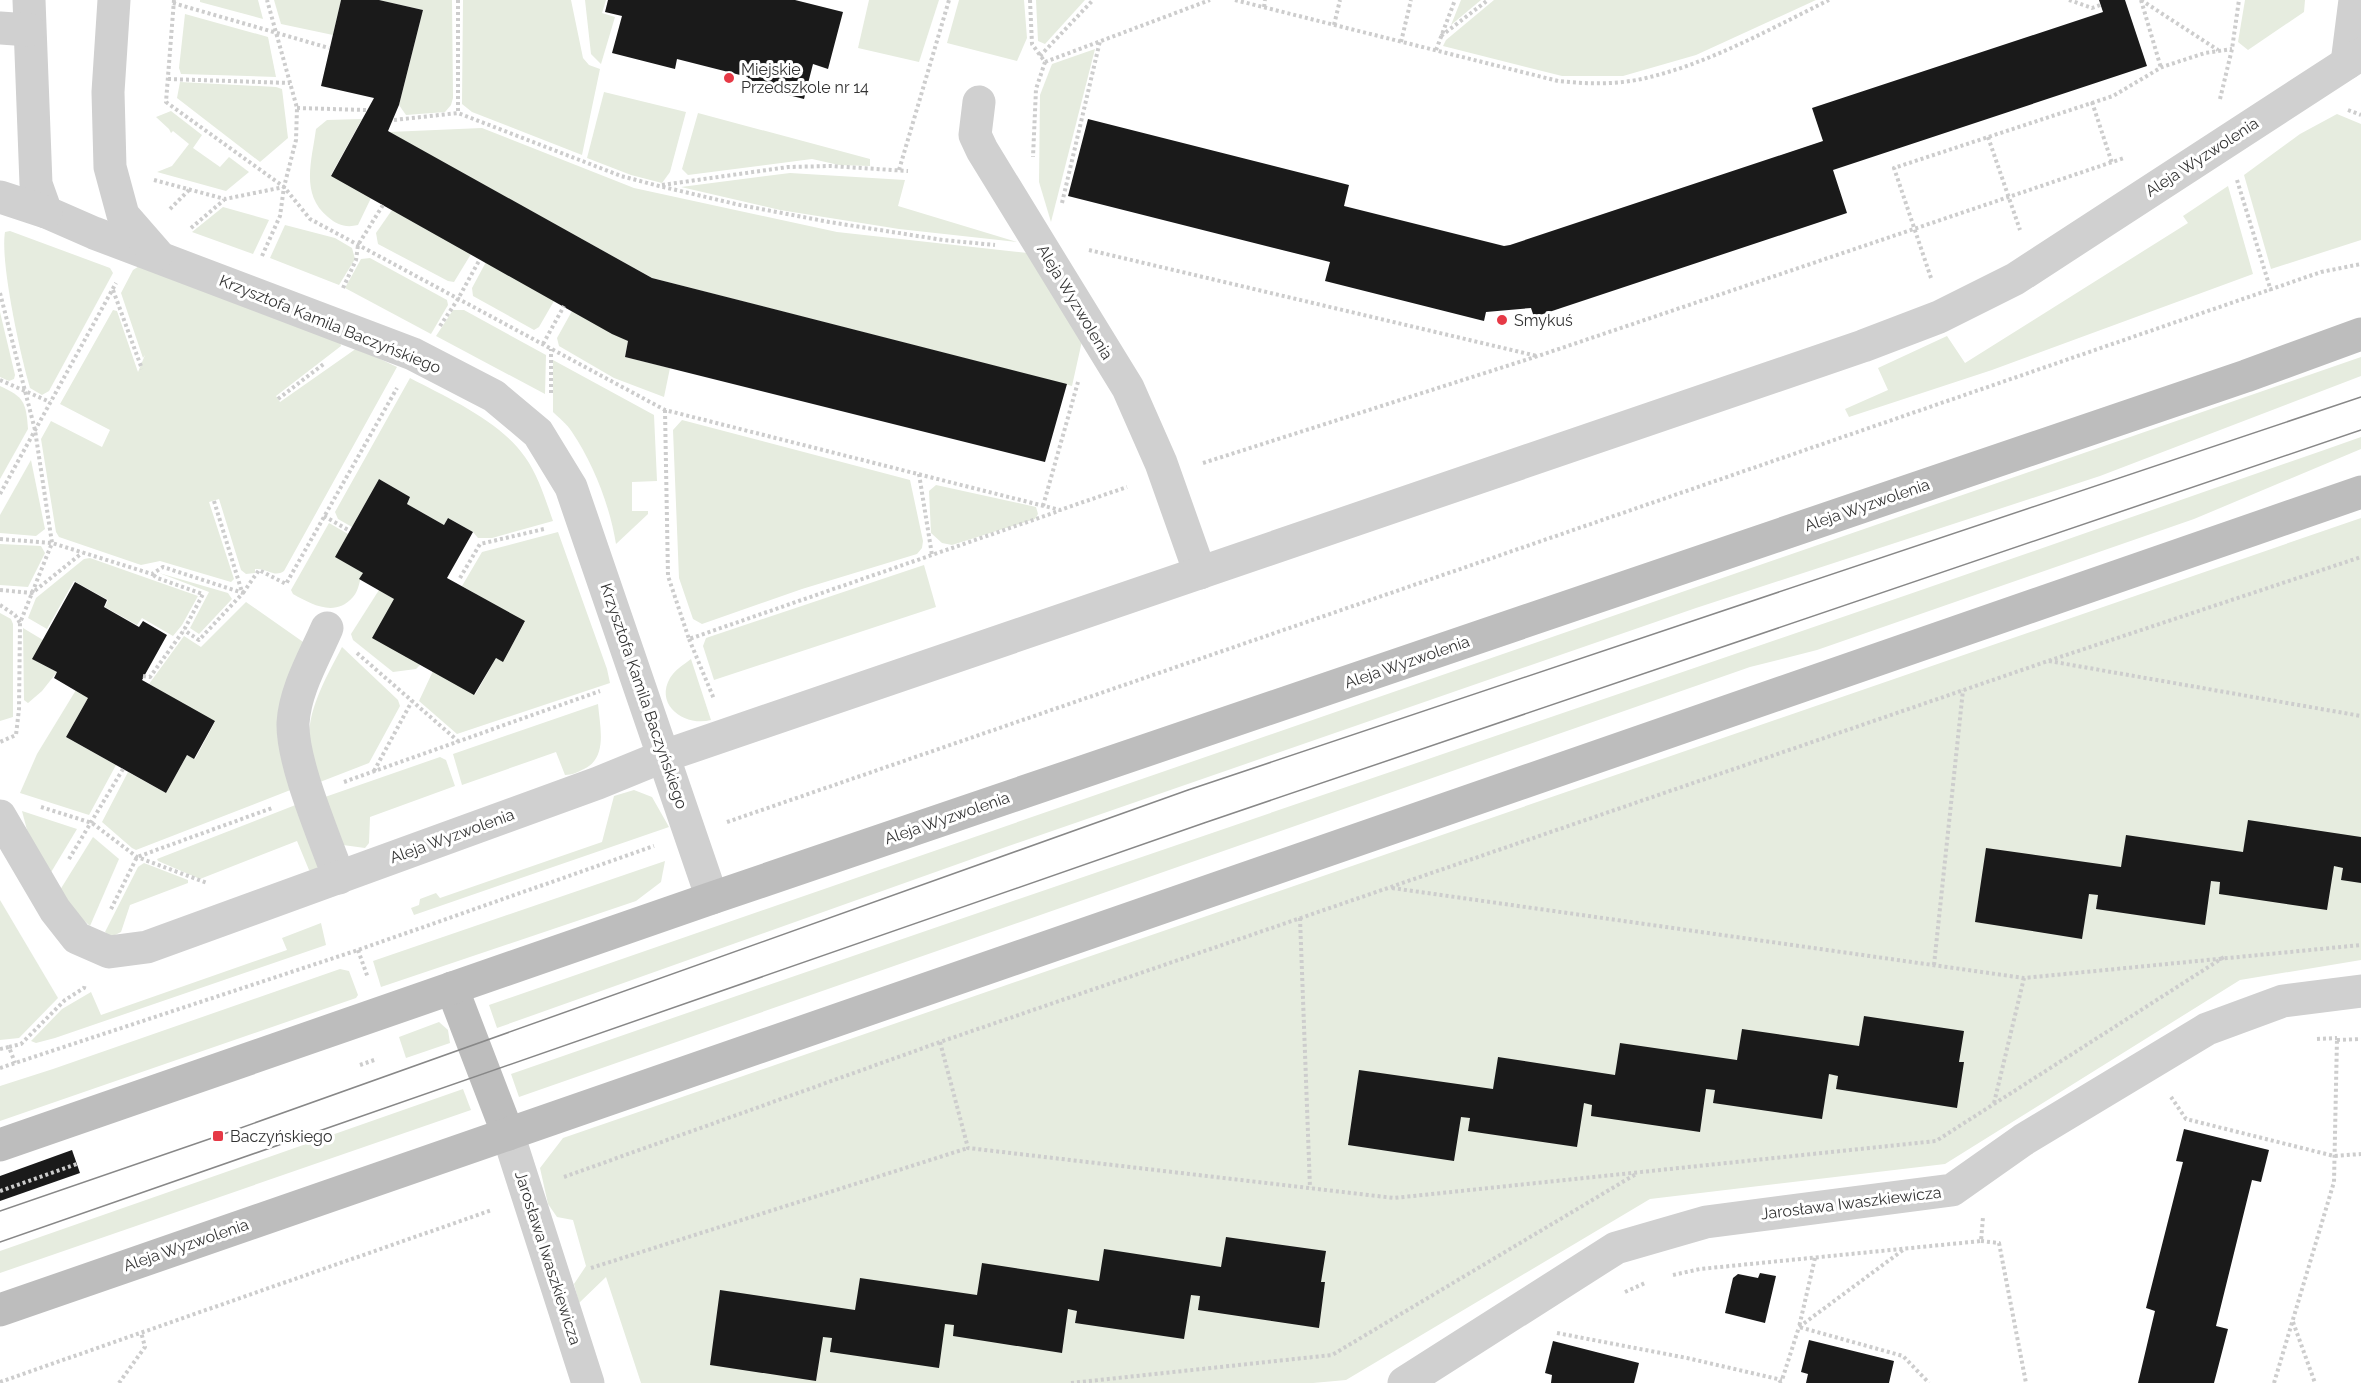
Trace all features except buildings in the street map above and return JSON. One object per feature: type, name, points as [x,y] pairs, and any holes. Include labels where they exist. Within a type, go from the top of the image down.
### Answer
[{"type":"main road","name":"Aleja Wyzwolenia","points":[[0,1145],[712,898],[2235,380],[2361,334]]},
{"type":"main road","name":"Aleja Wyzwolenia","points":[[0,1310],[2361,492]]},
{"type":"main road","points":[[452,988],[508,1134]]},
{"type":"street","points":[[114,0],[108,92],[110,167],[123,215],[147,252]]},
{"type":"street","points":[[2354,59],[2355,0]]},
{"type":"street","points":[[19,19],[36,184],[46,212]]},
{"type":"street","name":"Aleja Wyzwolenia","points":[[0,816],[46,895],[77,938],[109,952],[147,947],[598,783],[664,756],[1863,346],[1943,315],[2032,268],[2354,59]]},
{"type":"street","name":"Aleja Wyzwolenia","points":[[979,102],[975,135],[982,150],[1128,388],[1165,474],[1200,573]]},
{"type":"street","name":"Krzysztofa Kamila Baczyńskiego","points":[[0,197],[46,212],[94,233],[413,354],[494,396],[538,433],[571,486],[712,898]]},
{"type":"street","points":[[327,628],[301,687],[293,724],[299,765],[339,878]]},
{"type":"street","name":"Jarosława Iwaszkiewicza","points":[[1404,1383],[1616,1248],[1706,1222],[1952,1190],[2024,1140],[2207,1029],[2283,1001],[2349,993]]},
{"type":"street","name":"Jarosława Iwaszkiewicza","points":[[508,1134],[588,1383]]},
{"type":"path","points":[[247,290],[280,216],[284,187],[296,140],[297,108],[267,0]]},
{"type":"path","points":[[458,0],[458,113]]},
{"type":"path","points":[[899,170],[950,0]]},
{"type":"path","points":[[1030,0],[1032,44],[1045,62]]},
{"type":"path","points":[[1040,56],[1093,0]]},
{"type":"path","points":[[1045,62],[1210,0]]},
{"type":"path","points":[[1235,0],[1558,81],[1588,84],[1645,79],[1704,60],[1829,0]]},
{"type":"path","points":[[1264,7],[1265,0]]},
{"type":"path","points":[[1334,25],[1340,0]]},
{"type":"path","points":[[1401,42],[1411,0]]},
{"type":"path","points":[[1436,50],[1455,0]]},
{"type":"path","points":[[1441,36],[1488,0]]},
{"type":"path","points":[[2069,0],[2092,8],[2100,5]]},
{"type":"path","points":[[2161,68],[2141,0],[2220,51]]},
{"type":"path","points":[[2228,97],[2220,103],[2232,49],[2239,0]]},
{"type":"path","points":[[329,48],[174,1],[166,102],[284,187],[310,219],[665,410],[1060,510]]},
{"type":"path","points":[[394,120],[458,113],[621,176],[658,186],[829,222],[1046,253],[1100,41]]},
{"type":"path","points":[[1943,315],[1894,168],[2113,96],[2161,68],[2205,53],[2232,49]]},
{"type":"path","points":[[1033,166],[1036,88],[1045,62]]},
{"type":"path","points":[[168,79],[290,83]]},
{"type":"path","points":[[2092,102],[2112,163]]},
{"type":"path","points":[[297,108],[366,110]]},
{"type":"path","points":[[2345,109],[2361,116]]},
{"type":"path","points":[[1988,137],[2032,268]]},
{"type":"path","points":[[2225,142],[2271,291]]},
{"type":"path","points":[[688,639],[1165,474],[1538,356],[2133,156]]},
{"type":"path","points":[[658,186],[788,167],[830,166],[908,171]]},
{"type":"path","points":[[110,167],[225,199],[284,187]]},
{"type":"path","points":[[327,321],[356,260],[358,245],[382,205]]},
{"type":"path","points":[[1086,249],[1538,356]]},
{"type":"path","points":[[0,494],[113,289],[147,252]]},
{"type":"path","points":[[184,630],[199,640],[243,593],[259,570],[286,584],[405,374],[413,354],[432,337],[458,299],[480,259]]},
{"type":"path","points":[[722,824],[2321,272],[2361,264]]},
{"type":"path","points":[[113,289],[142,369]]},
{"type":"path","points":[[0,293],[35,430],[52,543],[20,623],[19,709],[16,735],[0,741]]},
{"type":"path","points":[[543,344],[564,306]]},
{"type":"path","points":[[1043,506],[1092,329]]},
{"type":"path","points":[[278,399],[362,334]]},
{"type":"path","points":[[0,380],[51,402]]},
{"type":"path","points":[[665,410],[668,576],[688,639],[728,734]]},
{"type":"path","points":[[919,474],[932,555]]},
{"type":"path","points":[[214,501],[243,593]]},
{"type":"path","points":[[324,516],[350,531]]},
{"type":"path","points":[[460,578],[480,544],[583,520]]},
{"type":"path","points":[[0,539],[52,543],[152,574],[157,578],[203,594],[184,630],[150,677],[143,676]]},
{"type":"path","points":[[0,590],[32,593],[83,552]]},
{"type":"path","points":[[554,1180],[940,1042],[1963,690],[2361,557]]},
{"type":"path","points":[[152,574],[163,567],[243,593]]},
{"type":"path","points":[[0,605],[15,615],[20,623]]},
{"type":"path","points":[[327,628],[458,741]]},
{"type":"path","points":[[2048,661],[2361,716]]},
{"type":"path","points":[[1934,965],[1963,690]]},
{"type":"path","points":[[374,771],[412,701]]},
{"type":"path","points":[[46,895],[123,769]]},
{"type":"path","points":[[31,804],[92,823],[137,857],[264,905]]},
{"type":"path","points":[[0,1068],[358,951],[657,845]]},
{"type":"path","points":[[1391,887],[2024,978],[2361,945]]},
{"type":"path","points":[[1300,918],[1310,1188]]},
{"type":"path","points":[[358,951],[368,980]]},
{"type":"path","points":[[555,1279],[968,1148],[1394,1198],[1936,1141],[2224,957]]},
{"type":"path","points":[[1994,1104],[2024,978]]},
{"type":"path","points":[[2274,1383],[2334,1182],[2337,1040],[2349,993]]},
{"type":"path","points":[[2337,1040],[2361,1039]]},
{"type":"path","points":[[940,1042],[968,1148]]},
{"type":"path","points":[[0,1049],[9,1047],[15,1063]]},
{"type":"path","points":[[2167,1092],[2186,1119],[2334,1156],[2361,1154]]},
{"type":"path","points":[[0,1191],[77,1164]]},
{"type":"path","points":[[1071,1383],[1332,1355],[1640,1172]]},
{"type":"path","points":[[0,1382],[495,1209]]},
{"type":"path","points":[[1981,1241],[1999,1243],[2026,1383]]},
{"type":"path","points":[[1799,1327],[1904,1249]]},
{"type":"path","points":[[1551,1331],[1687,1358],[1780,1382],[1799,1327],[1815,1258]]},
{"type":"path","points":[[2293,1321],[2315,1383]]},
{"type":"path","points":[[1799,1327],[1903,1356],[1929,1383]]},
{"type":"path","points":[[118,1383],[145,1347],[141,1332]]},
{"type":"shaded area","points":[[200,0],[258,0],[263,19],[200,2]]},
{"type":"shaded area","points":[[274,0],[341,0],[333,35],[281,24]]},
{"type":"shaded area","points":[[379,0],[452,0],[453,98],[445,112],[406,115],[399,105],[423,10]]},
{"type":"shaded area","points":[[463,0],[571,0],[583,58],[589,65],[600,69],[582,155],[472,112],[462,104]]},
{"type":"shaded area","points":[[585,0],[606,0],[602,13],[615,17],[601,64],[591,54]]},
{"type":"shaded area","points":[[869,0],[939,0],[919,62],[858,48]]},
{"type":"shaded area","points":[[959,0],[1024,0],[1027,38],[1017,61],[947,43]]},
{"type":"shaded area","points":[[1036,0],[1085,0],[1045,44],[1038,41]]},
{"type":"shaded area","points":[[1461,0],[1481,0],[1451,25]]},
{"type":"shaded area","points":[[1494,0],[1816,0],[1696,55],[1623,76],[1562,76],[1443,46],[1446,40]]},
{"type":"shaded area","points":[[2245,0],[2305,0],[2304,12],[2248,50],[2238,42]]},
{"type":"shaded area","points":[[185,14],[268,37],[276,77],[181,74],[179,68]]},
{"type":"shaded area","points":[[1095,49],[1051,222],[1039,182],[1040,95],[1052,64]]},
{"type":"shaded area","points":[[180,82],[282,89],[288,138],[260,162],[177,98]]},
{"type":"shaded area","points":[[604,92],[686,112],[670,172],[662,183],[631,175],[587,158]]},
{"type":"shaded area","points":[[171,111],[202,135],[193,148],[220,167],[229,157],[249,172],[226,191],[157,172],[172,166],[189,144],[173,131],[171,133],[156,117]]},
{"type":"shaded area","points":[[698,113],[870,159],[870,166],[839,165],[812,159],[688,175],[682,169]]},
{"type":"shaded area","points":[[2337,114],[2361,124],[2361,240],[2271,269],[2244,175],[2300,134]]},
{"type":"shaded area","points":[[362,119],[331,175],[371,198],[358,225],[346,226],[328,217],[319,208],[314,198],[310,176],[312,153],[316,129],[327,120]]},
{"type":"shaded area","points":[[482,128],[634,188],[837,232],[1028,253],[1082,341],[1072,386],[652,278],[389,132]]},
{"type":"shaded area","points":[[790,173],[905,180],[898,206],[1017,242],[899,229],[780,210],[681,187]]},
{"type":"shaded area","points":[[2228,186],[2253,274],[1992,370],[1849,417],[1845,409],[1888,390],[1878,368],[1947,336],[1965,363],[2188,223],[2183,216]]},
{"type":"shaded area","points":[[223,207],[269,220],[253,254],[192,232]]},
{"type":"shaded area","points":[[392,210],[471,254],[454,282],[378,244],[376,233]]},
{"type":"shaded area","points":[[285,225],[335,238],[352,248],[355,259],[339,285],[270,258]]},
{"type":"shaded area","points":[[10,231],[110,268],[113,273],[49,391],[42,395],[30,388],[16,332],[5,264],[5,232]]},
{"type":"shaded area","points":[[370,258],[447,300],[448,305],[431,334],[345,288],[361,259]]},
{"type":"shaded area","points":[[486,262],[554,301],[539,327],[534,330],[473,296],[472,288]]},
{"type":"shaded area","points":[[144,263],[340,341],[341,346],[276,396],[280,402],[357,348],[397,367],[284,571],[280,573],[255,569],[255,573],[246,574],[241,570],[219,499],[209,502],[234,579],[231,582],[160,561],[141,565],[59,537],[56,532],[41,439],[51,421],[102,447],[110,430],[60,404],[113,310],[117,311],[138,372],[145,355],[143,358],[121,293],[133,270]]},
{"type":"shaded area","points":[[453,310],[464,310],[546,355],[545,394],[436,336]]},
{"type":"shaded area","points":[[572,311],[628,341],[625,357],[670,368],[664,397],[614,378],[559,346],[557,338]]},
{"type":"shaded area","points":[[0,312],[15,375],[14,379],[9,381],[0,377]]},
{"type":"shaded area","points":[[2361,357],[2361,376],[2100,476],[1696,608],[1003,848],[497,1028],[489,1005]]},
{"type":"shaded area","points":[[553,360],[654,415],[657,481],[632,482],[632,511],[648,511],[648,514],[616,544],[610,515],[594,471],[572,432],[553,412]]},
{"type":"shaded area","points":[[410,378],[488,421],[514,444],[534,472],[553,521],[492,538],[478,538],[473,532],[448,518],[444,525],[407,504],[410,497],[379,479],[352,527],[338,519],[335,512]]},
{"type":"shaded area","points":[[0,386],[22,401],[25,406],[28,429],[0,479]]},
{"type":"shaded area","points":[[682,420],[910,480],[923,541],[922,548],[917,554],[802,589],[702,624],[693,619],[679,578],[673,430]]},
{"type":"shaded area","points":[[2361,437],[2361,449],[2194,519],[1817,650],[1750,667],[519,1097],[511,1074],[1899,598]]},
{"type":"shaded area","points":[[31,460],[45,529],[36,536],[0,533],[0,515]]},
{"type":"shaded area","points":[[936,485],[1036,507],[1038,514],[1035,519],[952,545],[942,543],[931,533],[929,491]]},
{"type":"shaded area","points":[[2361,518],[2361,960],[2240,980],[1945,1164],[1650,1199],[1346,1380],[1313,1383],[641,1383],[606,1277],[579,1303],[574,1284],[586,1266],[573,1220],[557,1217],[548,1204],[540,1168],[563,1138]]},
{"type":"shaded area","points":[[329,523],[348,534],[363,573],[353,597],[339,607],[331,608],[307,602],[293,594],[291,590]]},
{"type":"shaded area","points":[[558,532],[610,683],[457,734],[419,701],[433,671],[475,695],[496,658],[503,661],[525,622],[462,586],[482,552]]},
{"type":"shaded area","points":[[0,544],[41,546],[45,553],[28,587],[0,585]]},
{"type":"shaded area","points":[[90,558],[198,596],[182,625],[173,636],[142,618],[137,625],[105,607],[108,600],[74,581],[47,629],[28,618],[36,598],[84,559]]},
{"type":"shaded area","points":[[924,565],[936,607],[714,680],[703,646],[706,638]]},
{"type":"shaded area","points":[[159,573],[228,593],[232,599],[199,634],[190,628],[209,592]]},
{"type":"shaded area","points":[[379,590],[394,599],[420,665],[416,669],[393,672],[353,640],[351,634]]},
{"type":"shaded area","points":[[246,602],[306,644],[293,789],[136,850],[102,822],[128,772],[166,793],[187,755],[195,759],[215,722],[149,684],[184,636],[201,647]]},
{"type":"shaded area","points":[[0,613],[11,619],[13,624],[13,717],[0,721]]},
{"type":"shaded area","points":[[23,628],[43,640],[33,659],[57,672],[42,691],[28,703],[24,700]]},
{"type":"shaded area","points":[[342,647],[398,700],[400,706],[369,763],[320,782],[310,750],[310,723],[318,697]]},
{"type":"shaded area","points":[[691,659],[711,720],[701,721],[683,717],[669,705],[666,697],[666,688],[670,678]]},
{"type":"shaded area","points":[[76,690],[88,698],[66,737],[116,765],[89,815],[20,793],[37,754]]},
{"type":"shaded area","points":[[598,704],[600,750],[592,764],[584,769],[565,775],[556,752],[462,785],[453,754]]},
{"type":"shaded area","points":[[440,757],[446,760],[455,786],[370,817],[369,843],[365,848],[343,845],[325,797]]},
{"type":"shaded area","points":[[634,790],[652,797],[669,827],[414,915],[411,908],[419,905],[420,899],[436,893],[440,898],[602,842],[614,796]]},
{"type":"shaded area","points":[[298,804],[318,867],[312,872],[309,870],[297,841],[200,879],[157,859]]},
{"type":"shaded area","points":[[22,811],[77,829],[50,874],[27,830]]},
{"type":"shaded area","points":[[93,837],[119,859],[90,926],[79,916],[60,890]]},
{"type":"shaded area","points":[[665,861],[661,882],[636,901],[381,987],[373,961]]},
{"type":"shaded area","points":[[144,863],[188,880],[188,883],[130,905],[121,932],[111,937],[105,932],[138,867]]},
{"type":"shaded area","points":[[0,900],[58,998],[19,1038],[0,1040]]},
{"type":"shaded area","points":[[321,923],[326,945],[55,1038],[36,1043],[31,1041],[62,1009],[91,992],[101,1015],[287,950],[282,938]]},
{"type":"shaded area","points":[[340,969],[349,971],[358,995],[356,998],[0,1121],[0,1086]]},
{"type":"shaded area","points":[[439,1022],[448,1030],[450,1043],[406,1058],[399,1037]]},
{"type":"shaded area","points":[[463,1089],[471,1110],[0,1273],[0,1251]]},
{"type":"tram line","points":[[0,1211],[218,1136],[1188,790],[2361,397]]},
{"type":"tram line","points":[[0,1242],[1204,823],[2361,430]]},
{"type":"place","name":"Miejskie Przedszkole nr 14","points":[[729,78]]},
{"type":"place","name":"Smykuś","points":[[1502,320]]},
{"type":"place","name":"Baczyńskiego","points":[[218,1136]]}]
